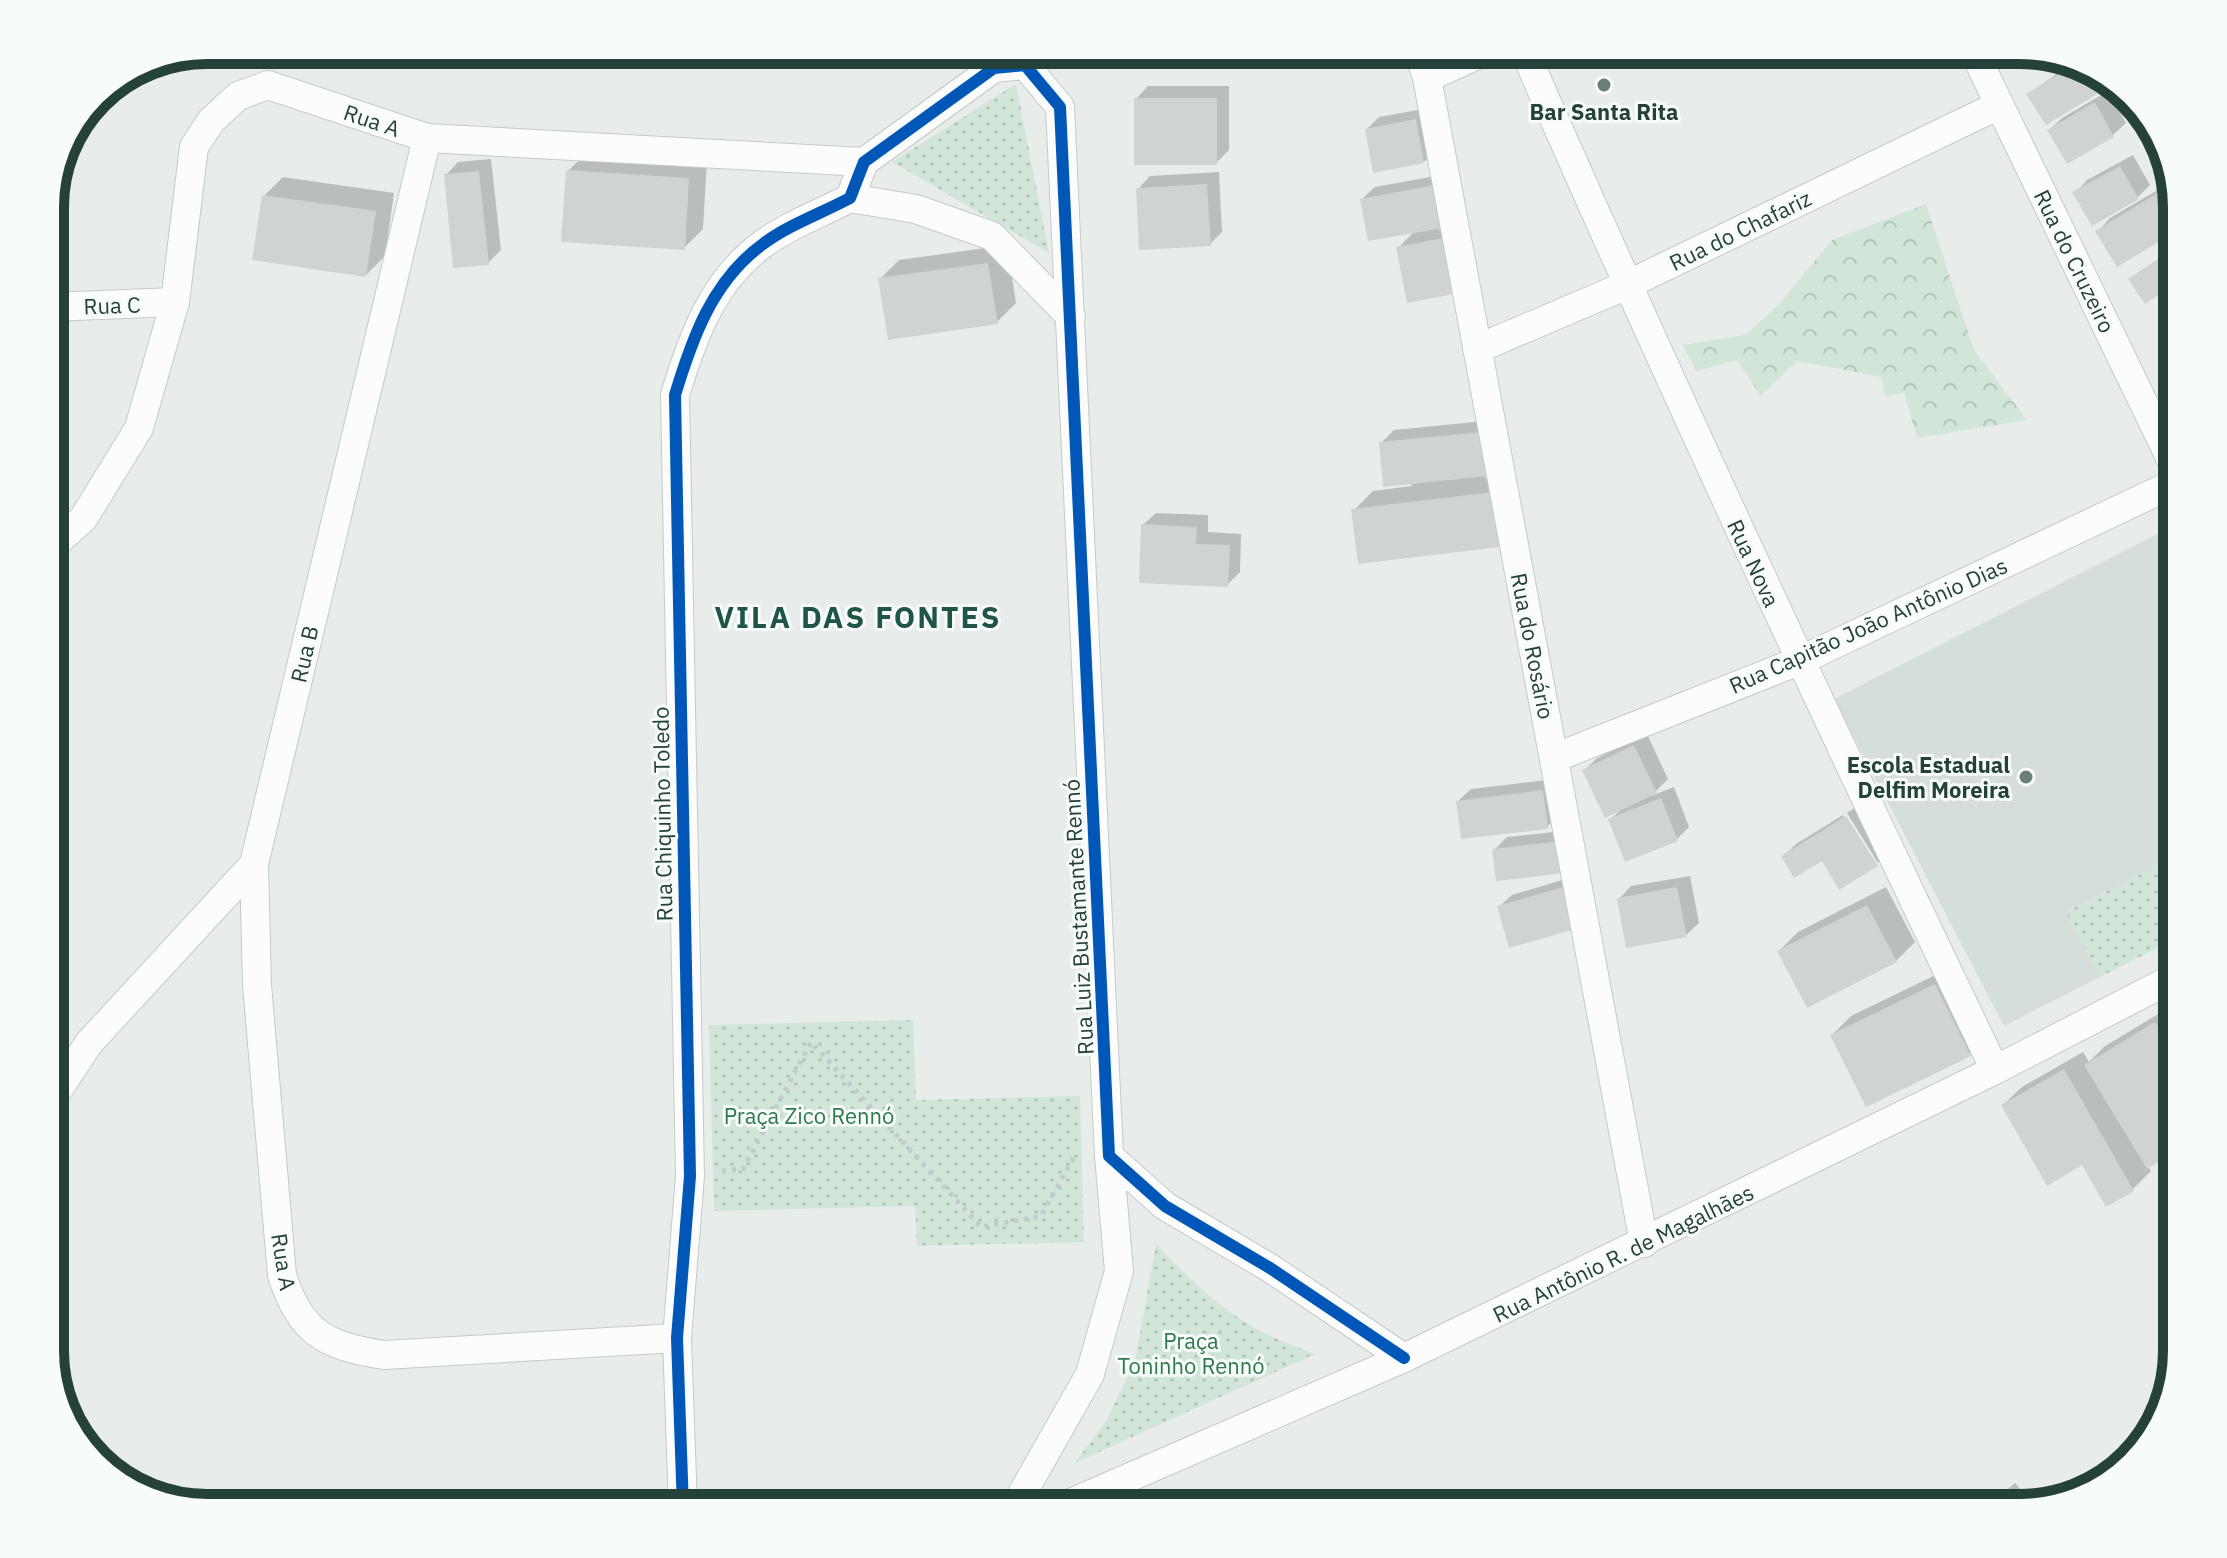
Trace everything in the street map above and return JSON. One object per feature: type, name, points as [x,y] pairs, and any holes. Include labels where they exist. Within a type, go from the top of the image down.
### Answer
[{"type":"street","name":"Rua do Rosário","points":[[1422,64],[1644,1243]]},
{"type":"street","points":[[1427,78],[1458,64]]},
{"type":"street","name":"Rua Nova","points":[[1530,64],[1627,285],[1799,661],[1995,1070]]},
{"type":"street","name":"Rua do Cruzeiro","points":[[1980,64],[2163,443]]},
{"type":"street","name":"Rua Luiz Bustamante Rennó","points":[[864,162],[994,68],[1025,65],[1060,107],[1109,1156]]},
{"type":"street","name":"Rua A","points":[[64,536],[83,519],[139,428],[175,302],[194,147],[211,121],[238,96],[268,85],[427,138],[864,162]]},
{"type":"street","name":"Rua do Chafariz","points":[[1477,349],[1627,285],[1999,105]]},
{"type":"street","name":"Rua B","points":[[64,1081],[89,1043],[254,864],[427,138]]},
{"type":"street","points":[[864,162],[850,198],[916,209],[992,236],[1071,317]]},
{"type":"street","name":"Rua Chiquinho Toledo","points":[[683,1494],[677,1338],[690,1176],[675,395],[696,328],[723,284],[763,244],[850,198]]},
{"type":"street","name":"Rua C","points":[[64,306],[175,302]]},
{"type":"street","name":"Rua Capitão João Antônio Dias","points":[[1554,758],[1799,661],[2163,489]]},
{"type":"street","name":"Rua A","points":[[254,864],[257,985],[282,1275],[292,1306],[320,1336],[352,1350],[384,1355],[677,1338]]},
{"type":"street","name":"Rua Antônio R. de Magalhães","points":[[1091,1494],[1404,1358],[1995,1070],[2163,983]]},
{"type":"street","points":[[1109,1156],[1165,1206],[1270,1268],[1404,1358]]},
{"type":"street","points":[[1022,1494],[1090,1374],[1119,1271],[1109,1156]]},
{"type":"path","points":[[690,1176],[743,1169],[811,1042],[981,1227],[1041,1216],[1076,1153],[1109,1156]]},
{"type":"shaded area","name":"Escola Estadual Delfim Moreira","points":[[2163,531],[2163,862],[2066,912],[2100,977],[2004,1026],[1834,699]]},
{"type":"green space","points":[[1016,84],[1049,253],[892,162]]},
{"type":"green space","points":[[1926,204],[1974,350],[2027,420],[1917,438],[1904,393],[1885,396],[1881,377],[1797,361],[1761,396],[1737,360],[1697,371],[1682,345],[1745,335],[1779,304],[1832,240]]},
{"type":"green space","points":[[2163,862],[2163,945],[2100,977],[2066,912]]},
{"type":"green space","name":"Praça Zico Rennó","points":[[913,1020],[916,1100],[1080,1096],[1084,1242],[917,1246],[915,1206],[714,1211],[709,1025]]},
{"type":"green space","name":"Praça Toninho Rennó","points":[[1156,1244],[1211,1297],[1245,1322],[1315,1354],[1075,1463],[1107,1419],[1135,1361]]},
{"type":"water","points":[[2163,984],[2163,1015],[2150,988]]},
{"type":"building","points":[[2063,71],[2103,91],[2046,125],[2026,94]]},
{"type":"building","points":[[1134,98],[1217,98],[1217,165],[1134,165]]},
{"type":"building","points":[[2095,102],[2114,137],[2067,164],[2047,130]]},
{"type":"building","points":[[1416,119],[1424,163],[1373,173],[1365,129]]},
{"type":"building","points":[[2120,166],[2139,199],[2092,226],[2072,192]]},
{"type":"building","points":[[566,170],[689,178],[685,250],[561,242]]},
{"type":"building","points":[[479,171],[489,265],[453,268],[444,174]]},
{"type":"building","points":[[1207,184],[1211,246],[1139,250],[1136,188]]},
{"type":"building","points":[[1435,185],[1443,228],[1368,241],[1360,199]]},
{"type":"building","points":[[2158,193],[2163,203],[2163,239],[2117,267],[2095,231]]},
{"type":"building","points":[[262,195],[376,211],[366,277],[252,260]]},
{"type":"building","points":[[1443,238],[1454,294],[1407,303],[1396,247]]},
{"type":"building","points":[[2163,256],[2163,292],[2145,304],[2128,279]]},
{"type":"building","points":[[988,263],[998,324],[888,340],[878,278]]},
{"type":"building","points":[[1483,432],[1488,476],[1383,487],[1379,442]]},
{"type":"building","points":[[1493,492],[1500,547],[1358,564],[1351,509]]},
{"type":"building","points":[[1141,524],[1197,527],[1196,544],[1230,545],[1228,587],[1139,583]]},
{"type":"building","points":[[1634,745],[1657,793],[1605,818],[1582,770]]},
{"type":"building","points":[[1543,790],[1548,829],[1461,839],[1456,801]]},
{"type":"building","points":[[1661,798],[1678,841],[1625,862],[1608,819]]},
{"type":"building","points":[[1846,816],[1878,866],[1839,890],[1822,861],[1794,878],[1781,856]]},
{"type":"building","points":[[1560,841],[1564,873],[1496,881],[1492,849]]},
{"type":"building","points":[[1567,886],[1579,928],[1509,948],[1497,906]]},
{"type":"building","points":[[1677,887],[1687,937],[1626,948],[1617,898]]},
{"type":"building","points":[[1867,905],[1897,962],[1807,1008],[1777,951]]},
{"type":"building","points":[[1935,984],[1971,1056],[1866,1107],[1830,1035]]},
{"type":"building","points":[[2155,1022],[2163,1035],[2163,1159],[2147,1169],[2084,1065]]},
{"type":"building","points":[[2064,1069],[2134,1191],[2106,1207],[2082,1165],[2047,1186],[2001,1105]]},
{"type":"cycle path","points":[[683,1494],[677,1338],[690,1176],[675,395],[706,312],[730,275],[745,259],[783,231],[850,198],[864,162],[994,68],[1025,65],[1060,107],[1109,1156],[1165,1206],[1270,1268],[1404,1358]]},
{"type":"place","name":"Bar Santa Rita","points":[[1604,85]]},
{"type":"place","name":"Escola Estadual Delfim Moreira","points":[[2026,777]]},
{"type":"district","name":"VILA DAS FONTES","points":[[858,616]]}]
